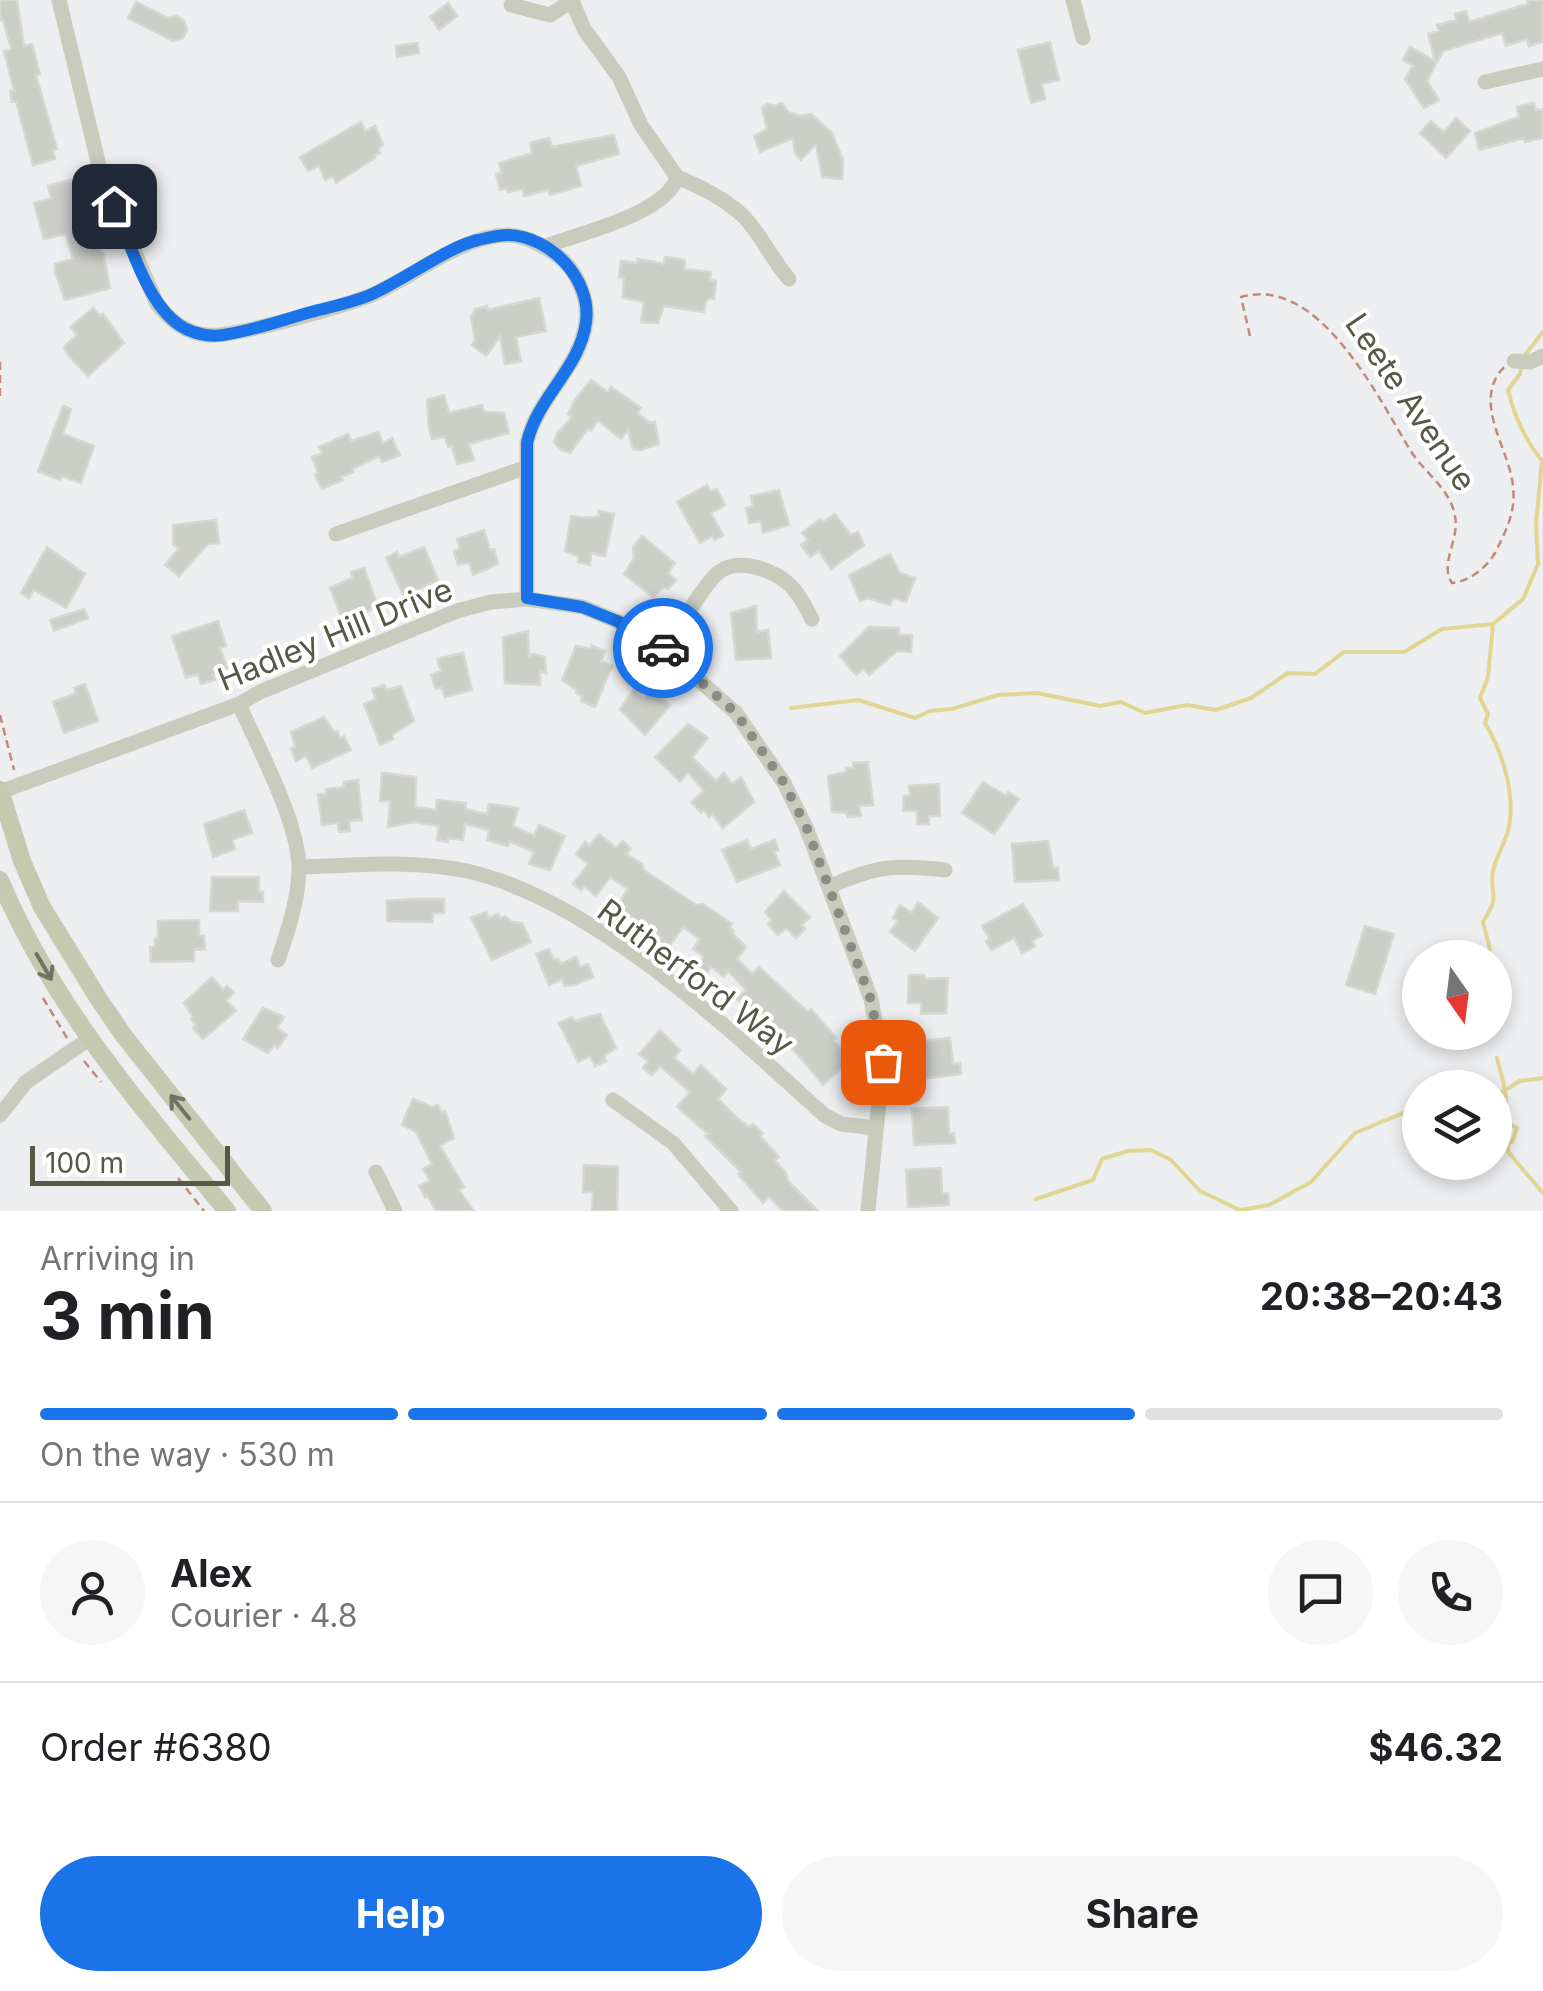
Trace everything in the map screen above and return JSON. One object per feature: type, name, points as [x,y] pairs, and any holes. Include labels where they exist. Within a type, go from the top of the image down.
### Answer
[{"type":"main road","points":[[0,791],[42,907],[98,998],[263,1211]]},
{"type":"main road","points":[[0,880],[17,920],[89,1038],[227,1211]]},
{"type":"street","points":[[59,0],[100,174],[157,304],[170,319],[189,330],[222,335],[367,296],[473,241],[510,235],[544,247],[571,267],[584,296],[587,318],[581,349],[532,423],[527,467],[527,598]]},
{"type":"street","points":[[1073,0],[1082,38]]},
{"type":"street","points":[[511,6],[550,15],[572,1],[584,29],[619,77],[641,125],[678,177],[743,216],[790,280]]},
{"type":"street","points":[[1485,82],[1543,69]]},
{"type":"street","points":[[544,247],[648,208],[664,198],[678,177]]},
{"type":"street","points":[[336,534],[527,467]]},
{"type":"street","points":[[665,650],[719,572],[736,566],[772,572],[792,587],[812,618]]},
{"type":"street","name":"Hadley Hill Drive","points":[[0,791],[239,704],[457,611],[527,598],[582,607],[617,621],[665,650],[736,713],[784,783],[806,826],[871,1000],[883,1062],[868,1211]]},
{"type":"street","points":[[239,704],[295,835],[299,867],[295,908],[278,960]]},
{"type":"street","name":"Rutherford Way","points":[[299,867],[411,863],[468,872],[520,889],[611,937],[735,1034],[824,1115],[840,1124],[875,1128]]},
{"type":"street","points":[[829,888],[876,869],[900,865],[945,870]]},
{"type":"street","points":[[0,1116],[26,1082],[89,1038]]},
{"type":"street","points":[[613,1100],[672,1143],[731,1211]]},
{"type":"street","points":[[376,1172],[395,1211]]},
{"type":"path","name":"Leete Avenue","points":[[1250,336],[1240,297],[1247,294],[1294,304],[1322,320],[1337,336],[1376,389],[1414,456],[1448,494],[1456,533],[1446,568],[1452,583],[1465,582],[1490,562],[1512,520],[1513,485],[1492,418],[1491,389],[1500,369],[1529,360]]},
{"type":"path","points":[[0,362],[0,400]]},
{"type":"path","points":[[0,716],[15,772]]},
{"type":"building","points":[[0,0],[17,0],[24,46],[32,44],[40,74],[36,75],[57,149],[53,150],[55,159],[33,165],[16,101],[12,102],[10,91],[14,90],[4,51],[11,49],[3,19],[0,20]]},
{"type":"building","points":[[1527,0],[1543,0],[1543,42],[1529,46],[1527,39],[1506,46],[1502,33],[1443,51],[1427,81],[1439,100],[1424,108],[1405,79],[1413,66],[1403,60],[1410,47],[1435,61],[1428,34],[1439,31],[1437,25],[1456,20],[1455,14],[1466,11],[1469,22],[1528,4]]},
{"type":"building","points":[[136,2],[168,18],[177,16],[184,21],[187,30],[183,38],[173,41],[128,18]]},
{"type":"building","points":[[448,3],[457,16],[439,30],[430,17]]},
{"type":"building","points":[[1050,42],[1059,80],[1042,84],[1045,99],[1031,103],[1018,50]]},
{"type":"building","points":[[417,43],[419,53],[397,57],[396,46]]},
{"type":"building","points":[[782,103],[788,112],[811,114],[832,133],[843,160],[842,179],[822,177],[816,144],[801,160],[795,154],[793,138],[760,152],[754,136],[767,129],[762,108]]},
{"type":"building","points":[[1534,103],[1536,110],[1543,109],[1543,138],[1525,142],[1524,138],[1479,150],[1475,133],[1519,117],[1517,107]]},
{"type":"building","points":[[1456,118],[1470,131],[1446,158],[1420,133],[1431,121],[1444,132]]},
{"type":"building","points":[[361,122],[365,131],[375,126],[383,145],[375,158],[336,183],[333,176],[325,180],[319,166],[308,171],[300,157]]},
{"type":"building","points":[[614,135],[619,154],[576,166],[581,186],[550,195],[548,190],[524,196],[523,189],[500,190],[496,174],[502,173],[499,163],[532,153],[530,143],[549,138],[552,147]]},
{"type":"building","points":[[71,180],[82,192],[93,243],[103,253],[110,288],[65,300],[55,264],[73,259],[66,234],[44,239],[34,203],[51,198],[48,186]]},
{"type":"building","points":[[665,257],[685,260],[684,269],[711,272],[710,280],[716,281],[714,299],[705,303],[704,312],[664,306],[658,323],[641,322],[644,302],[623,298],[621,261],[637,263],[638,259],[664,264]]},
{"type":"building","points":[[539,298],[546,331],[516,337],[521,361],[505,364],[500,336],[486,356],[472,345],[475,340],[471,317],[475,309],[487,306],[488,310]]},
{"type":"building","points":[[93,308],[100,316],[103,314],[124,343],[88,376],[64,347],[77,335],[71,327]]},
{"type":"building","points":[[591,380],[608,392],[611,387],[641,408],[637,413],[650,423],[655,422],[659,444],[633,449],[628,430],[621,439],[598,420],[570,453],[561,450],[554,442],[557,434],[572,417],[568,414],[575,400]]},
{"type":"building","points":[[444,395],[449,413],[482,405],[484,412],[504,413],[509,433],[469,444],[474,460],[457,464],[445,437],[432,439],[429,428],[427,400]]},
{"type":"building","points":[[63,406],[71,409],[63,434],[94,446],[81,483],[38,471]]},
{"type":"building","points":[[378,432],[383,443],[392,438],[400,455],[382,462],[379,456],[322,489],[312,457],[322,453],[319,447],[348,434],[351,441]]},
{"type":"building","points":[[707,485],[710,491],[717,489],[725,505],[711,513],[723,535],[700,543],[677,502]]},
{"type":"building","points":[[779,490],[789,525],[763,533],[761,521],[749,523],[746,508],[753,506],[751,496]]},
{"type":"building","points":[[599,511],[614,514],[605,556],[591,553],[590,565],[578,562],[579,557],[565,551],[571,516],[590,518],[599,516]]},
{"type":"building","points":[[835,514],[851,535],[858,532],[864,545],[831,569],[819,551],[810,557],[801,545],[808,540],[802,533],[820,519],[823,522]]},
{"type":"building","points":[[216,520],[219,543],[208,544],[179,576],[165,565],[179,548],[173,544],[173,525]]},
{"type":"building","points":[[484,530],[498,564],[473,575],[469,562],[458,565],[454,551],[460,549],[457,539]]},
{"type":"building","points":[[642,536],[675,563],[668,573],[676,580],[653,597],[624,574],[634,558],[633,547]]},
{"type":"building","points":[[47,547],[85,574],[66,608],[34,590],[29,598],[21,593]]},
{"type":"building","points":[[424,547],[438,580],[404,596],[386,558]]},
{"type":"building","points":[[890,554],[900,573],[915,578],[906,602],[893,598],[890,605],[868,598],[860,601],[849,575]]},
{"type":"building","points":[[364,568],[378,607],[343,621],[330,588],[353,578],[351,572]]},
{"type":"building","points":[[756,606],[757,632],[768,630],[771,658],[736,660],[731,613]]},
{"type":"building","points":[[84,609],[88,618],[54,631],[50,620]]},
{"type":"building","points":[[218,621],[226,646],[220,648],[227,668],[213,675],[215,680],[201,684],[198,674],[186,678],[172,636]]},
{"type":"building","points":[[869,627],[899,628],[899,635],[912,635],[911,652],[897,651],[869,675],[864,669],[856,675],[840,656]]},
{"type":"building","points":[[528,631],[529,657],[545,657],[546,673],[540,671],[540,685],[505,683],[503,637]]},
{"type":"building","points":[[576,646],[605,651],[601,661],[612,666],[595,707],[581,701],[583,696],[562,680]]},
{"type":"building","points":[[463,653],[472,690],[445,697],[441,687],[436,689],[431,675],[441,671],[437,659]]},
{"type":"building","points":[[85,684],[98,721],[64,733],[53,702],[76,693],[74,688]]},
{"type":"building","points":[[384,685],[386,690],[401,686],[414,721],[380,745],[364,704],[376,699],[372,689]]},
{"type":"building","points":[[652,688],[670,705],[645,735],[620,709],[634,689],[644,698]]},
{"type":"building","points":[[324,717],[340,738],[344,736],[351,750],[312,768],[306,756],[296,761],[291,732]]},
{"type":"building","points":[[688,724],[708,738],[692,757],[716,781],[724,773],[732,784],[741,777],[754,802],[723,828],[712,814],[709,817],[704,810],[701,813],[691,802],[704,791],[688,773],[680,782],[655,757]]},
{"type":"building","points":[[868,762],[873,805],[859,806],[861,816],[832,812],[828,776],[854,768],[853,763]]},
{"type":"building","points":[[382,773],[416,777],[415,807],[436,810],[437,800],[466,803],[465,809],[487,814],[489,804],[518,808],[513,826],[534,836],[539,825],[565,836],[550,870],[529,864],[534,852],[509,841],[508,846],[487,840],[489,830],[465,824],[463,840],[448,838],[448,842],[437,840],[439,826],[414,822],[388,827],[390,801],[380,801]]},
{"type":"building","points":[[358,780],[362,820],[349,821],[350,831],[339,832],[338,823],[322,825],[318,794]]},
{"type":"building","points":[[983,782],[1019,799],[994,834],[962,813]]},
{"type":"building","points":[[939,784],[940,816],[929,816],[929,824],[917,824],[917,811],[903,811],[904,796],[910,796],[909,786]]},
{"type":"building","points":[[244,810],[252,833],[232,840],[235,849],[213,857],[204,824]]},
{"type":"building","points":[[599,834],[616,848],[623,841],[631,849],[626,854],[642,864],[644,870],[732,924],[732,933],[746,947],[737,959],[752,974],[759,967],[808,1012],[811,1009],[836,1038],[849,1061],[823,1085],[747,1004],[745,1007],[737,999],[746,990],[728,971],[724,977],[711,967],[707,973],[697,965],[704,957],[693,949],[700,939],[683,927],[668,948],[659,942],[662,938],[638,921],[614,911],[628,889],[610,877],[596,896],[584,886],[581,890],[573,884],[588,864],[576,854],[585,842],[589,846]]},
{"type":"building","points":[[747,840],[751,849],[775,840],[778,850],[774,851],[780,865],[737,882],[722,850]]},
{"type":"building","points":[[1048,841],[1059,880],[1015,882],[1012,844]]},
{"type":"building","points":[[212,877],[259,877],[263,902],[238,901],[238,911],[210,911]]},
{"type":"building","points":[[784,891],[810,917],[801,925],[805,929],[796,938],[786,928],[778,935],[768,924],[772,920],[765,912]]},
{"type":"building","points":[[444,899],[444,913],[433,913],[432,922],[387,921],[387,901]]},
{"type":"building","points":[[918,902],[938,918],[915,951],[890,932],[898,921],[893,918],[900,905],[912,913]]},
{"type":"building","points":[[1023,904],[1042,935],[1032,941],[1035,946],[1022,953],[1014,938],[991,950],[982,926]]},
{"type":"building","points":[[486,912],[489,918],[498,914],[500,919],[505,916],[522,923],[531,942],[492,960],[471,918]]},
{"type":"building","points":[[199,920],[199,936],[204,936],[205,949],[194,950],[194,961],[151,962],[150,947],[155,947],[158,939],[158,921]]},
{"type":"building","points":[[1365,926],[1394,934],[1375,994],[1346,985]]},
{"type":"building","points":[[549,949],[561,964],[576,957],[580,967],[588,964],[593,977],[574,985],[565,986],[562,979],[549,985],[536,954]]},
{"type":"building","points":[[909,975],[948,978],[946,1013],[921,1014],[921,1003],[908,1003]]},
{"type":"building","points":[[212,977],[223,990],[227,986],[234,993],[226,1000],[236,1011],[203,1039],[193,1028],[196,1025],[184,1003]]},
{"type":"building","points":[[263,1008],[284,1017],[277,1028],[287,1035],[278,1048],[274,1045],[268,1053],[243,1039]]},
{"type":"building","points":[[600,1014],[616,1048],[604,1056],[606,1061],[595,1066],[590,1056],[578,1062],[559,1023],[572,1017],[574,1021]]},
{"type":"building","points":[[660,1030],[680,1050],[674,1058],[693,1074],[701,1065],[726,1089],[718,1099],[737,1118],[763,1133],[760,1136],[779,1157],[775,1160],[788,1181],[818,1211],[783,1211],[769,1197],[763,1203],[738,1174],[741,1172],[705,1136],[708,1134],[677,1107],[690,1092],[660,1066],[652,1075],[643,1068],[648,1061],[639,1054]]},
{"type":"building","points":[[950,1038],[953,1064],[960,1063],[961,1074],[920,1079],[915,1042]]},
{"type":"building","points":[[413,1099],[432,1107],[438,1105],[442,1113],[445,1111],[454,1138],[440,1146],[464,1187],[459,1190],[474,1211],[436,1211],[419,1186],[430,1181],[423,1169],[432,1164],[416,1132],[402,1125]]},
{"type":"building","points":[[948,1107],[949,1134],[954,1133],[955,1143],[914,1145],[912,1109]]},
{"type":"building","points":[[584,1165],[618,1167],[617,1211],[592,1211],[593,1192],[583,1192]]},
{"type":"building","points":[[941,1168],[942,1194],[948,1193],[949,1205],[908,1207],[906,1170]]},
{"type":"waterway","points":[[1525,355],[1543,332]]},
{"type":"waterway","points":[[1493,624],[1523,599],[1538,564],[1536,523],[1542,461],[1521,427],[1508,390],[1522,364]]},
{"type":"waterway","points":[[791,708],[858,700],[915,718],[998,695],[1037,693],[1100,706],[1121,702],[1145,713],[1187,705],[1216,710],[1251,698],[1288,673],[1315,674],[1344,652],[1404,652],[1442,629],[1493,624]]},
{"type":"waterway","points":[[1488,940],[1483,922],[1493,900],[1493,871],[1508,833],[1510,814],[1506,773],[1485,723],[1488,714],[1480,698],[1488,677],[1493,624]]},
{"type":"waterway","points":[[1497,1058],[1506,1098],[1503,1121],[1517,1128],[1508,1143],[1508,1152],[1543,1193]]},
{"type":"waterway","points":[[1512,1086],[1543,1078]]},
{"type":"waterway","points":[[1036,1199],[1093,1180],[1102,1159],[1128,1151],[1151,1150],[1171,1160],[1200,1191],[1240,1210],[1269,1205],[1311,1182],[1355,1133],[1402,1113]]},
{"type":"way so far","points":[[663,648],[736,713],[784,783],[806,826],[871,1000],[883,1062]]},
{"type":"route","points":[[114,206],[157,304],[170,319],[207,336],[255,328],[367,296],[473,241],[510,235],[555,254],[571,267],[584,296],[587,318],[581,349],[538,410],[527,443],[527,598],[582,607],[617,621],[663,648]]}]
